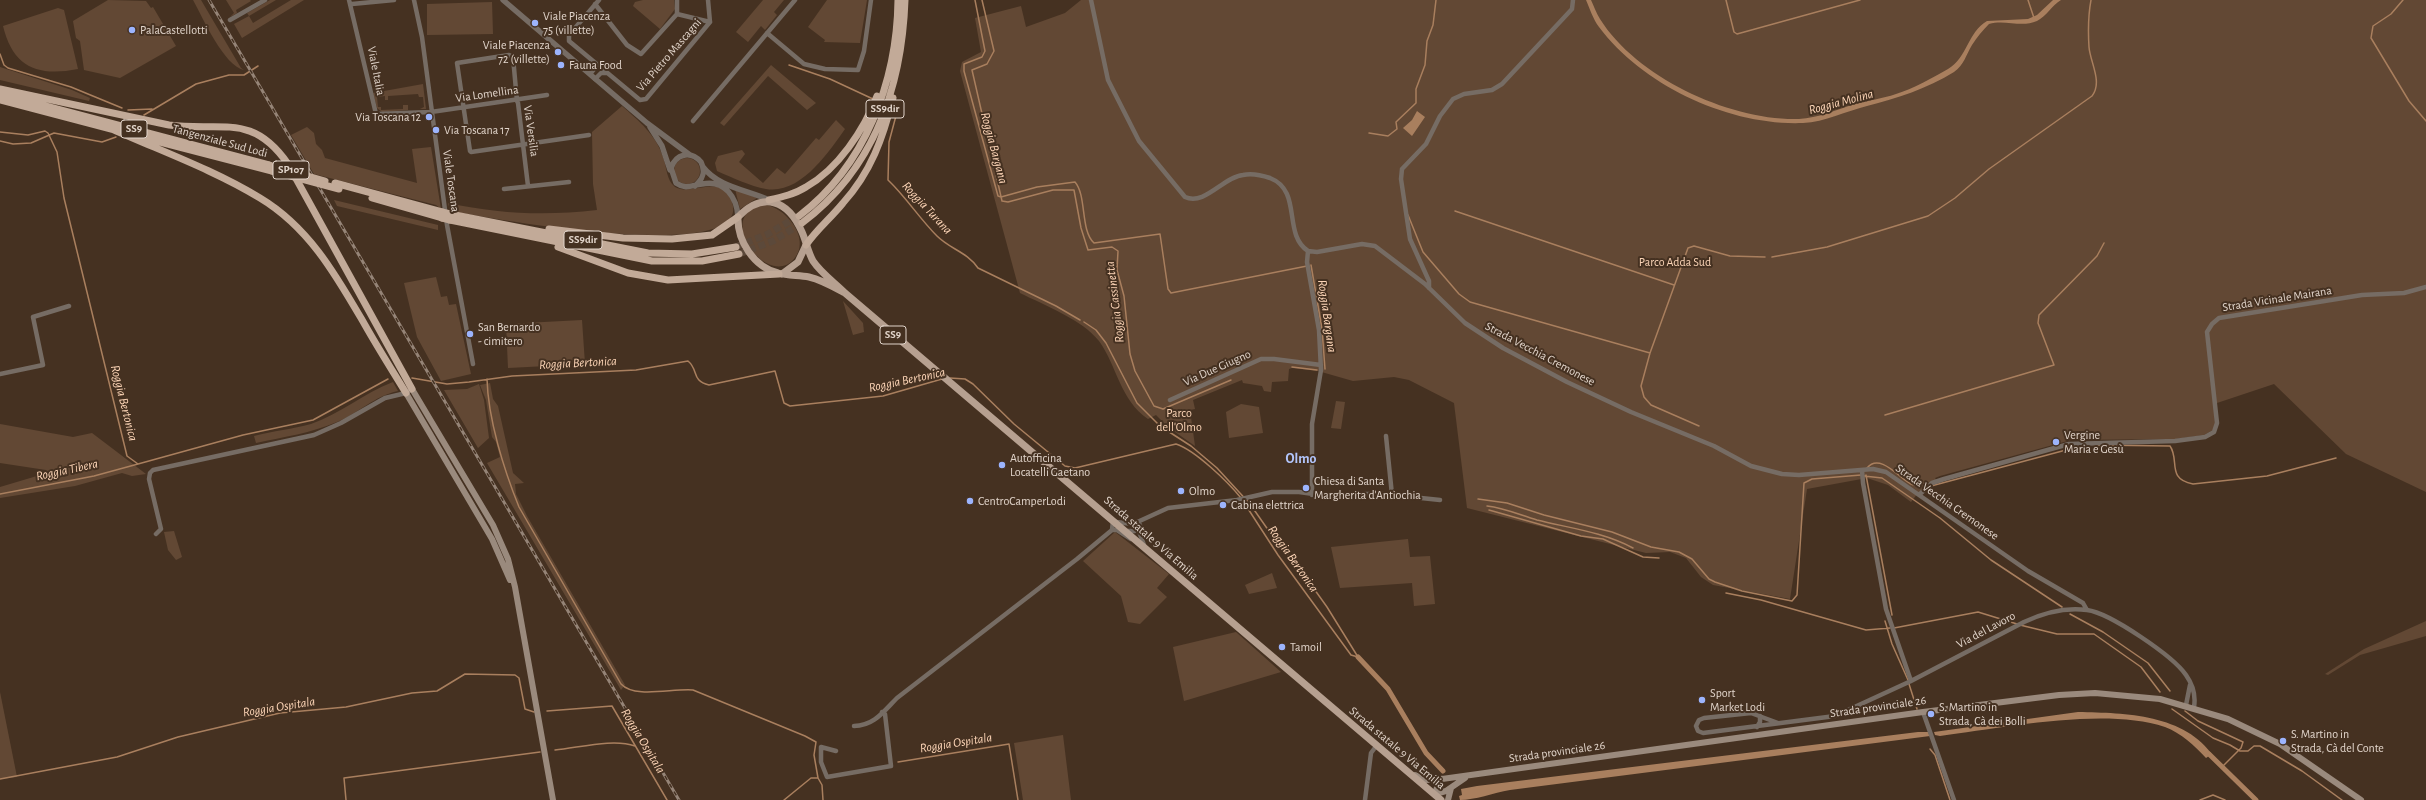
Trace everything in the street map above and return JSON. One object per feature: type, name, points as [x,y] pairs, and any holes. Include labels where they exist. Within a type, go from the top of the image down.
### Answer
[{"type":"highway","name":"SS9dir","points":[[799,216],[825,194],[844,172],[858,151],[877,110],[889,67],[896,26],[898,0]]},
{"type":"highway","name":"SS9dir","points":[[802,223],[838,191],[860,163],[884,113],[898,61],[905,0]]},
{"type":"highway","points":[[806,245],[857,187],[874,158],[881,142],[900,71],[898,61]]},
{"type":"highway","points":[[769,200],[808,186],[836,162],[868,117],[889,67]]},
{"type":"highway","name":"SP107","points":[[0,89],[169,125],[235,127],[255,133],[272,143],[288,164],[409,391]]},
{"type":"highway","name":"Tangenziale Sud Lodi","points":[[0,94],[442,215],[527,233]]},
{"type":"highway","name":"Tangenziale Sud Lodi","points":[[0,100],[270,168]]},
{"type":"highway","name":"SP107","points":[[112,129],[231,183],[261,199],[285,217],[320,252],[409,391]]},
{"type":"highway","points":[[527,233],[551,229],[623,238],[672,239],[712,235],[738,217]]},
{"type":"highway","name":"SS9dir","points":[[527,233],[657,254],[692,254],[738,250]]},
{"type":"highway","points":[[527,233],[619,270],[655,278],[688,280],[743,274],[781,274]]},
{"type":"main road","points":[[769,200],[782,206],[788,212],[796,222],[806,245],[798,262],[781,274],[762,265],[746,247],[740,237],[738,217],[754,204],[769,200]]},
{"type":"main road","name":"Strada statale 9 Via Emilia","points":[[806,245],[817,267],[846,293],[941,376],[1131,534],[1441,800]]},
{"type":"main road","name":"Strada statale 9 Via Emilia","points":[[781,274],[810,277],[846,293]]},
{"type":"main road","name":"SP107","points":[[409,391],[493,525],[511,569],[553,800]]},
{"type":"main road","name":"Strada provinciale 26","points":[[1407,770],[1426,780],[1442,779],[1923,712],[2080,693],[2138,696],[2186,705],[2244,726],[2280,744],[2361,800]]},
{"type":"main road","name":"Strada provinciale 26","points":[[1435,794],[1446,791],[1470,775]]},
{"type":"main road","points":[[1435,794],[1438,784],[1442,779]]},
{"type":"main road","points":[[1448,800],[1453,786]]},
{"type":"street","points":[[230,20],[257,2],[264,0]]},
{"type":"street","points":[[350,2],[394,0]]},
{"type":"street","name":"Viale Toscana","points":[[414,0],[422,37],[447,225],[473,364]]},
{"type":"street","points":[[607,73],[568,39],[597,2],[627,45],[641,54],[677,14],[677,0]]},
{"type":"street","points":[[677,14],[710,22],[708,0]]},
{"type":"street","points":[[693,121],[795,0]]},
{"type":"street","points":[[767,33],[804,64],[825,69],[858,70],[864,52],[871,0]]},
{"type":"street","points":[[1091,0],[1108,80],[1127,114],[1139,141],[1180,194],[1188,199],[1197,198],[1240,175],[1256,174],[1272,179],[1282,185],[1288,194],[1299,240],[1308,251],[1307,262],[1319,330],[1321,366],[1320,387],[1312,424],[1312,495]]},
{"type":"street","points":[[1430,288],[1429,280],[1410,239],[1401,179],[1402,169],[1426,144],[1449,103],[1464,94],[1492,90],[1502,84],[1572,9],[1573,0]]},
{"type":"street","points":[[505,1],[647,123],[690,155],[697,158],[711,176],[721,182],[769,200]]},
{"type":"street","name":"Viale Italia","points":[[350,2],[375,113],[381,116],[431,112]]},
{"type":"street","name":"Via Pietro Mascagni","points":[[607,73],[642,100],[646,99],[710,22]]},
{"type":"street","name":"Via Versilia","points":[[462,108],[457,63],[511,55],[513,58],[528,186]]},
{"type":"street","points":[[590,74],[595,68],[595,63]]},
{"type":"street","points":[[595,79],[602,73],[607,73]]},
{"type":"street","name":"Via Lomellina","points":[[431,112],[547,96]]},
{"type":"street","points":[[462,108],[469,151],[589,135]]},
{"type":"street","points":[[647,123],[662,146],[671,174],[680,186],[695,186],[712,183],[727,190],[736,201],[738,217]]},
{"type":"street","points":[[671,174],[671,168],[676,159],[690,155]]},
{"type":"street","points":[[695,186],[702,178],[703,166]]},
{"type":"street","points":[[504,189],[569,182]]},
{"type":"street","name":"Strada Vecchia Cremonese","points":[[1308,251],[1317,252],[1356,244],[1370,245],[1378,248],[1430,288],[1465,323],[1503,348],[1567,382],[1638,415],[1714,446],[1751,466],[1782,474],[1799,475],[1862,470],[1886,472],[1920,494],[2028,571],[2083,603],[2087,610]]},
{"type":"street","name":"Strada Vicinale Mairana","points":[[1920,494],[1932,483],[2068,444],[2175,441],[2206,437],[2217,428],[2207,332],[2212,324],[2219,318],[2362,295],[2404,293],[2426,287]]},
{"type":"street","points":[[0,374],[43,365],[33,317],[69,306]]},
{"type":"street","name":"Via Due Giugno","points":[[1170,400],[1261,360],[1274,359],[1321,366]]},
{"type":"street","points":[[156,534],[161,529],[149,479],[150,473],[153,470],[314,435],[342,423],[385,398],[409,391]]},
{"type":"street","points":[[1386,436],[1392,495]]},
{"type":"street","points":[[1862,470],[1863,483],[1886,609],[1910,681]]},
{"type":"street","points":[[1112,530],[1117,530],[1130,539],[1133,526],[1168,508],[1280,492],[1335,497],[1364,494],[1392,495],[1440,500]]},
{"type":"street","points":[[854,726],[867,725],[1112,530],[1114,521],[1140,523]]},
{"type":"street","points":[[1140,523],[1140,534],[1145,547]]},
{"type":"street","name":"Via del Lavoro","points":[[1760,716],[1752,713],[1704,718],[1699,720],[1696,726],[1698,731],[1703,733],[1835,716],[1910,681],[2024,622],[2050,613],[2087,610],[2104,615],[2137,633],[2183,671],[2195,695],[2194,707]]},
{"type":"street","points":[[2186,705],[2190,683]]},
{"type":"street","points":[[836,751],[821,747],[821,762],[827,778],[891,766],[885,714],[882,712]]},
{"type":"street","points":[[1923,712],[1954,800]]},
{"type":"street","points":[[1756,727],[1760,722],[1760,716],[1778,723]]},
{"type":"street","points":[[1365,800],[1371,753],[1377,745]]},
{"type":"green space","points":[[108,0],[146,1],[151,8],[153,7],[176,46],[120,78],[84,70],[80,41],[76,38],[73,21]]},
{"type":"green space","points":[[193,0],[201,0],[241,68],[244,70],[236,67],[222,51],[208,29]]},
{"type":"green space","points":[[226,0],[251,1],[236,10],[237,13],[230,17],[234,13]]},
{"type":"green space","points":[[270,0],[276,0],[249,16],[247,13]]},
{"type":"green space","points":[[291,0],[304,0],[242,38],[234,24],[249,16],[253,23]]},
{"type":"green space","points":[[643,0],[674,0],[675,9],[660,29],[633,6],[635,2]]},
{"type":"green space","points":[[763,0],[784,0],[774,12],[777,15],[765,30],[761,26],[748,42],[736,32]]},
{"type":"green space","points":[[827,0],[867,0],[860,43],[824,42],[825,40],[808,27]]},
{"type":"green space","name":"Parco Adda Sud","points":[[1081,0],[2426,0],[2426,492],[2346,454],[2274,384],[2214,404],[2215,424],[2213,430],[2204,435],[2176,439],[2071,440],[1940,476],[1935,478],[1937,481],[1918,493],[1911,502],[1888,485],[1867,478],[1807,489],[1790,599],[1713,585],[1701,577],[1686,558],[1670,552],[1646,553],[1467,508],[1454,403],[1409,380],[1394,377],[1353,381],[1318,371],[1292,368],[1289,369],[1288,381],[1272,382],[1271,392],[1264,391],[1262,386],[1243,383],[1242,380],[1193,400],[1195,409],[1190,410],[1195,446],[1168,427],[1156,415],[1148,419],[1139,411],[1125,393],[1105,351],[1092,333],[1073,320],[1020,293],[960,71],[962,62],[981,52],[975,18],[1021,6],[1026,27],[1065,13]]},
{"type":"green space","points":[[492,2],[493,34],[427,35],[427,4]]},
{"type":"green space","points":[[58,8],[64,10],[78,69],[50,71],[39,70],[29,66],[20,60],[13,51],[7,40],[3,26]]},
{"type":"green space","points":[[771,65],[816,103],[807,110],[768,76],[724,126],[720,123]]},
{"type":"green space","points":[[0,67],[72,90],[90,98],[89,101],[0,80]]},
{"type":"green space","points":[[423,84],[426,109],[420,109],[424,107],[423,97],[419,97],[418,94],[388,96],[388,100],[385,100],[385,96],[377,97],[378,107],[381,107],[381,110],[403,109],[403,105],[408,105],[408,110],[382,112],[377,108],[373,93]]},
{"type":"green space","points":[[622,106],[635,117],[656,142],[663,157],[668,177],[675,187],[690,189],[716,187],[724,189],[730,195],[733,206],[725,223],[698,233],[657,235],[608,233],[557,228],[450,211],[448,203],[486,210],[522,213],[559,213],[597,210],[593,184],[592,132]]},
{"type":"green space","points":[[836,120],[845,129],[831,149],[802,179],[790,185],[778,189],[760,188],[717,171],[715,163],[718,156],[742,150],[745,154],[739,162],[763,183],[777,168],[785,174],[816,138],[819,140]]},
{"type":"green space","points":[[307,127],[314,133],[316,144],[322,150],[325,158],[417,183],[412,149],[431,147],[441,209],[436,205],[314,174],[291,135]]},
{"type":"green space","points":[[687,158],[696,162],[700,171],[696,180],[687,184],[678,180],[674,171],[678,162]]},
{"type":"green space","points":[[735,189],[757,198],[740,209]]},
{"type":"green space","points":[[334,200],[438,225],[438,230],[337,206]]},
{"type":"green space","points":[[766,205],[774,208],[789,219],[799,235],[800,244],[798,252],[793,260],[782,266],[770,264],[758,257],[749,246],[743,233],[743,220],[750,210]]},
{"type":"green space","points":[[436,277],[441,297],[447,296],[449,305],[456,304],[471,374],[441,381],[417,337],[404,283]]},
{"type":"green space","points":[[843,301],[863,323],[864,332],[853,335]]},
{"type":"green space","points":[[582,320],[585,364],[508,368],[506,324]]},
{"type":"green space","points":[[393,382],[398,391],[381,397],[337,422],[307,432],[256,443],[254,436],[311,424],[322,420]]},
{"type":"green space","points":[[490,383],[493,399],[498,406],[513,473],[524,483],[515,484],[516,494],[527,516],[625,685],[621,690],[487,463],[500,457],[496,442],[492,437],[486,400],[480,385]]},
{"type":"green space","points":[[479,384],[484,400],[489,438],[478,448],[444,390],[467,389]]},
{"type":"green space","points":[[1336,401],[1345,402],[1341,429],[1331,428]]},
{"type":"green space","points":[[1241,404],[1259,407],[1263,433],[1229,438],[1226,412]]},
{"type":"green space","points":[[0,424],[73,437],[92,433],[146,474],[132,476],[122,473],[75,486],[0,498],[0,487],[47,473],[46,470],[0,463]]},
{"type":"green space","points":[[174,531],[182,557],[176,560],[168,550],[164,532]]},
{"type":"green space","points":[[1115,532],[1169,574],[1157,588],[1167,597],[1140,624],[1128,622],[1121,596],[1083,561]]},
{"type":"green space","points":[[1408,539],[1410,557],[1430,556],[1435,604],[1414,606],[1412,583],[1340,588],[1331,547]]},
{"type":"green space","points":[[1272,573],[1277,588],[1249,594],[1245,585]]},
{"type":"green space","points":[[2426,621],[2426,636],[2360,655],[2328,675],[2325,674],[2364,649]]},
{"type":"green space","points":[[1236,632],[1281,672],[1184,701],[1173,647]]},
{"type":"green space","points":[[0,692],[17,777],[0,779]]},
{"type":"green space","points":[[1063,735],[1071,800],[1023,800],[1014,743]]},
{"type":"shaded area","points":[[1586,0],[1591,0],[1600,19],[1616,40],[1637,60],[1661,77],[1688,92],[1716,104],[1744,113],[1772,118],[1799,119],[1820,115],[1860,103],[1891,96],[1916,86],[1948,69],[1954,64],[1964,52],[1971,38],[1987,21],[2028,19],[2037,15],[2053,0],[2061,0],[2044,16],[2031,23],[2019,24],[2001,22],[1989,24],[1974,42],[1963,63],[1954,72],[1944,78],[1889,100],[1827,118],[1803,123],[1775,122],[1747,118],[1718,110],[1690,98],[1664,84],[1639,67],[1617,48],[1597,24]]},
{"type":"shaded area","points":[[1417,111],[1425,117],[1412,136],[1403,128],[1412,120]]},
{"type":"shaded area","points":[[2078,712],[2134,715],[2171,724],[2187,732],[2202,743],[2214,757],[2212,759],[2209,756],[2206,758],[2187,740],[2165,727],[2140,721],[2084,719],[2023,724],[1940,736],[1935,735],[1934,732]]},
{"type":"shaded area","points":[[1928,732],[1930,736],[1510,790],[1466,800],[1460,800],[1459,796],[1462,795],[1461,789],[1477,786]]},
{"type":"waterway","name":"Roggia Bargana","points":[[975,0],[985,51],[982,57],[964,64],[964,71],[998,196],[1001,197],[1037,187],[1075,182],[1079,188],[1087,230],[1094,243],[1160,234],[1168,289],[1171,293],[1307,266]]},
{"type":"waterway","name":"Roggia Cassinetta","points":[[982,0],[994,51],[987,64],[972,70],[1002,201],[1008,202],[1053,190],[1074,190],[1081,228],[1088,250],[1112,247],[1118,251],[1117,270],[1124,296],[1130,354],[1135,371],[1154,406],[1163,409],[1231,380]]},
{"type":"waterway","points":[[1369,133],[1388,136],[1397,129],[1396,122],[1416,103],[1416,89],[1425,65],[1427,41],[1433,25],[1436,0]]},
{"type":"waterway","points":[[1726,0],[1734,32],[1737,34],[1860,0]]},
{"type":"waterway","points":[[2028,0],[2034,18]]},
{"type":"waterway","points":[[1772,257],[1827,247],[1928,216],[1955,198],[1989,169],[2092,96],[2095,90],[2096,78],[2089,47],[2088,24],[2091,0]]},
{"type":"waterway","points":[[2403,0],[2391,14],[2373,26],[2371,38],[2409,101],[2426,121]]},
{"type":"waterway","points":[[0,54],[4,65],[8,68],[71,87],[122,108]]},
{"type":"waterway","name":"Roggia Turana","points":[[789,65],[830,79],[873,99]]},
{"type":"waterway","name":"Roggia Turana","points":[[144,115],[196,84],[229,75],[244,75],[258,66]]},
{"type":"waterway","name":"Roggia Turana","points":[[895,106],[897,112],[889,142],[888,180],[901,193],[924,222],[937,236],[964,254],[978,268],[1056,306],[1080,320]]},
{"type":"waterway","points":[[128,110],[152,109]]},
{"type":"waterway","name":"Roggia Turana","points":[[131,125],[135,123]]},
{"type":"waterway","name":"Roggia Bertonica","points":[[0,132],[28,135],[45,131],[48,133],[57,152],[64,198],[127,456],[138,464],[243,435],[313,420],[388,379]]},
{"type":"waterway","name":"Roggia Turana","points":[[0,141],[13,144],[31,143],[54,133],[102,142],[116,137]]},
{"type":"waterway","points":[[1455,211],[1674,285]]},
{"type":"waterway","points":[[1408,215],[1423,252],[1459,294],[1470,302],[1650,353]]},
{"type":"waterway","points":[[1885,415],[2054,365],[2038,323],[2039,315],[2097,256],[2104,243]]},
{"type":"waterway","points":[[1699,426],[1651,405],[1644,397],[1641,386],[1650,353],[1688,248],[1694,246],[1730,256],[1765,257]]},
{"type":"waterway","name":"Roggia Bargana","points":[[1311,265],[1322,329],[1325,369]]},
{"type":"waterway","name":"Roggia Turana","points":[[1084,322],[1096,330],[1106,343],[1137,403],[1160,426],[1191,446],[1217,468],[1250,504],[1278,544],[1297,565],[1327,607],[1358,657]]},
{"type":"waterway","name":"Roggia Bertonica","points":[[412,378],[447,384],[512,376],[636,370],[688,361],[691,364],[697,378],[703,383],[709,385],[775,371],[784,403],[790,406],[883,396],[942,379]]},
{"type":"waterway","name":"Roggia Cassinetta","points":[[1292,367],[1317,370]]},
{"type":"waterway","name":"Roggia Bertonica","points":[[950,378],[965,379],[973,384],[1014,424],[1065,466],[1075,468],[1176,444],[1184,447],[1220,475],[1241,498]]},
{"type":"waterway","points":[[487,379],[490,411],[498,444],[519,507],[621,684],[635,691],[645,692],[693,690],[805,736],[816,742],[814,755],[818,778]]},
{"type":"waterway","points":[[2095,445],[2170,446],[2173,451],[2176,473],[2179,478],[2185,482],[2193,484],[2267,476],[2336,458]]},
{"type":"waterway","points":[[1931,486],[2081,446]]},
{"type":"waterway","points":[[1867,468],[1872,464],[1878,463],[1890,468],[1911,484],[1915,485],[1926,483]]},
{"type":"waterway","name":"Roggia Tibera","points":[[0,494],[94,476],[138,464]]},
{"type":"waterway","points":[[1478,499],[1507,503],[1544,515],[1612,532],[1651,547],[1679,552],[1692,559],[1709,579],[1715,582],[1742,591],[1792,601],[1797,595],[1804,483],[1812,479],[1861,475]]},
{"type":"waterway","points":[[1866,475],[1892,615]]},
{"type":"waterway","points":[[1864,476],[1882,478],[1940,518],[1991,560],[2062,607]]},
{"type":"waterway","name":"Roggia Bertonica","points":[[1243,501],[1278,555],[1351,655],[1358,657]]},
{"type":"waterway","points":[[1487,506],[1506,510],[1537,520],[1598,534],[1633,548]]},
{"type":"waterway","points":[[1489,510],[1581,536],[1603,539],[1643,557],[1659,558]]},
{"type":"waterway","points":[[1726,593],[1761,600],[1866,630],[1890,628]]},
{"type":"waterway","points":[[1894,628],[1978,612],[2017,624]]},
{"type":"waterway","points":[[2070,614],[2103,632],[2148,663],[2170,691]]},
{"type":"waterway","points":[[1885,621],[1892,644],[1908,680]]},
{"type":"waterway","points":[[2020,625],[2057,634],[2094,634],[2141,667],[2160,692]]},
{"type":"waterway","points":[[1358,657],[1388,689],[1426,753],[1443,771]]},
{"type":"waterway","name":"Roggia Ospitala","points":[[0,779],[117,757],[178,737],[280,713],[346,707],[412,693],[437,691],[465,674],[515,675],[519,678],[525,709],[534,712]]},
{"type":"waterway","points":[[1909,684],[1917,709]]},
{"type":"waterway","name":"Roggia Ospitala","points":[[547,711],[612,706],[667,800]]},
{"type":"waterway","points":[[2172,709],[2213,738],[2240,751],[2248,751],[2254,746],[2260,746],[2302,771],[2342,800]]},
{"type":"waterway","points":[[2185,711],[2198,721],[2243,742],[2241,748],[2222,767]]},
{"type":"waterway","points":[[555,750],[606,743],[635,746]]},
{"type":"waterway","name":"Roggia Ospitala","points":[[898,762],[1009,744],[1018,800]]},
{"type":"waterway","points":[[1930,749],[1935,755],[1950,800]]},
{"type":"waterway","points":[[346,800],[344,778],[540,752]]},
{"type":"waterway","points":[[2209,754],[2256,800]]},
{"type":"waterway","points":[[784,800],[811,778],[818,778],[822,785],[823,800]]},
{"type":"waterway","name":"Roggia Ospitala","points":[[2200,800],[2213,795],[2225,800]]},
{"type":"tunnel","points":[[736,247],[768,234],[798,216]]},
{"type":"tunnel","points":[[739,254],[773,241],[802,223]]},
{"type":"railway","points":[[209,0],[679,800]]},
{"type":"place","name":"Viale Piacenza 75 (villette)","points":[[535,23]]},
{"type":"place","name":"PalaCastellotti","points":[[132,30]]},
{"type":"place","name":"Viale Piacenza 72 (villette)","points":[[558,52]]},
{"type":"place","name":"Fauna Food","points":[[561,65]]},
{"type":"place","name":"Via Toscana 12","points":[[429,117]]},
{"type":"place","name":"Via Toscana 17","points":[[436,130]]},
{"type":"place","name":"San Bernardo - cimitero","points":[[470,334]]},
{"type":"place","name":"Vergine Maria e Gesù","points":[[2056,442]]},
{"type":"place","name":"Autofficina Locatelli Gaetano","points":[[1002,465]]},
{"type":"place","name":"Chiesa di Santa Margherita d'Antiochia","points":[[1306,488]]},
{"type":"place","name":"Olmo","points":[[1181,491]]},
{"type":"place","name":"CentroCamperLodi","points":[[970,501]]},
{"type":"place","name":"Cabina elettrica","points":[[1223,505]]},
{"type":"place","name":"Tamoil","points":[[1282,647]]},
{"type":"place","name":"Sport Market Lodi","points":[[1702,700]]},
{"type":"place","name":"S. Martino in Strada, Cà dei Bolli","points":[[1931,714]]},
{"type":"place","name":"S. Martino in Strada, Cà del Conte","points":[[2283,741]]},
{"type":"district","name":"Olmo","points":[[1301,459]]},
{"type":"water label","name":"Roggia Molina","points":[[1841,102]]},
{"type":"park label","name":"Parco dell'Olmo","points":[[1179,420]]}]
